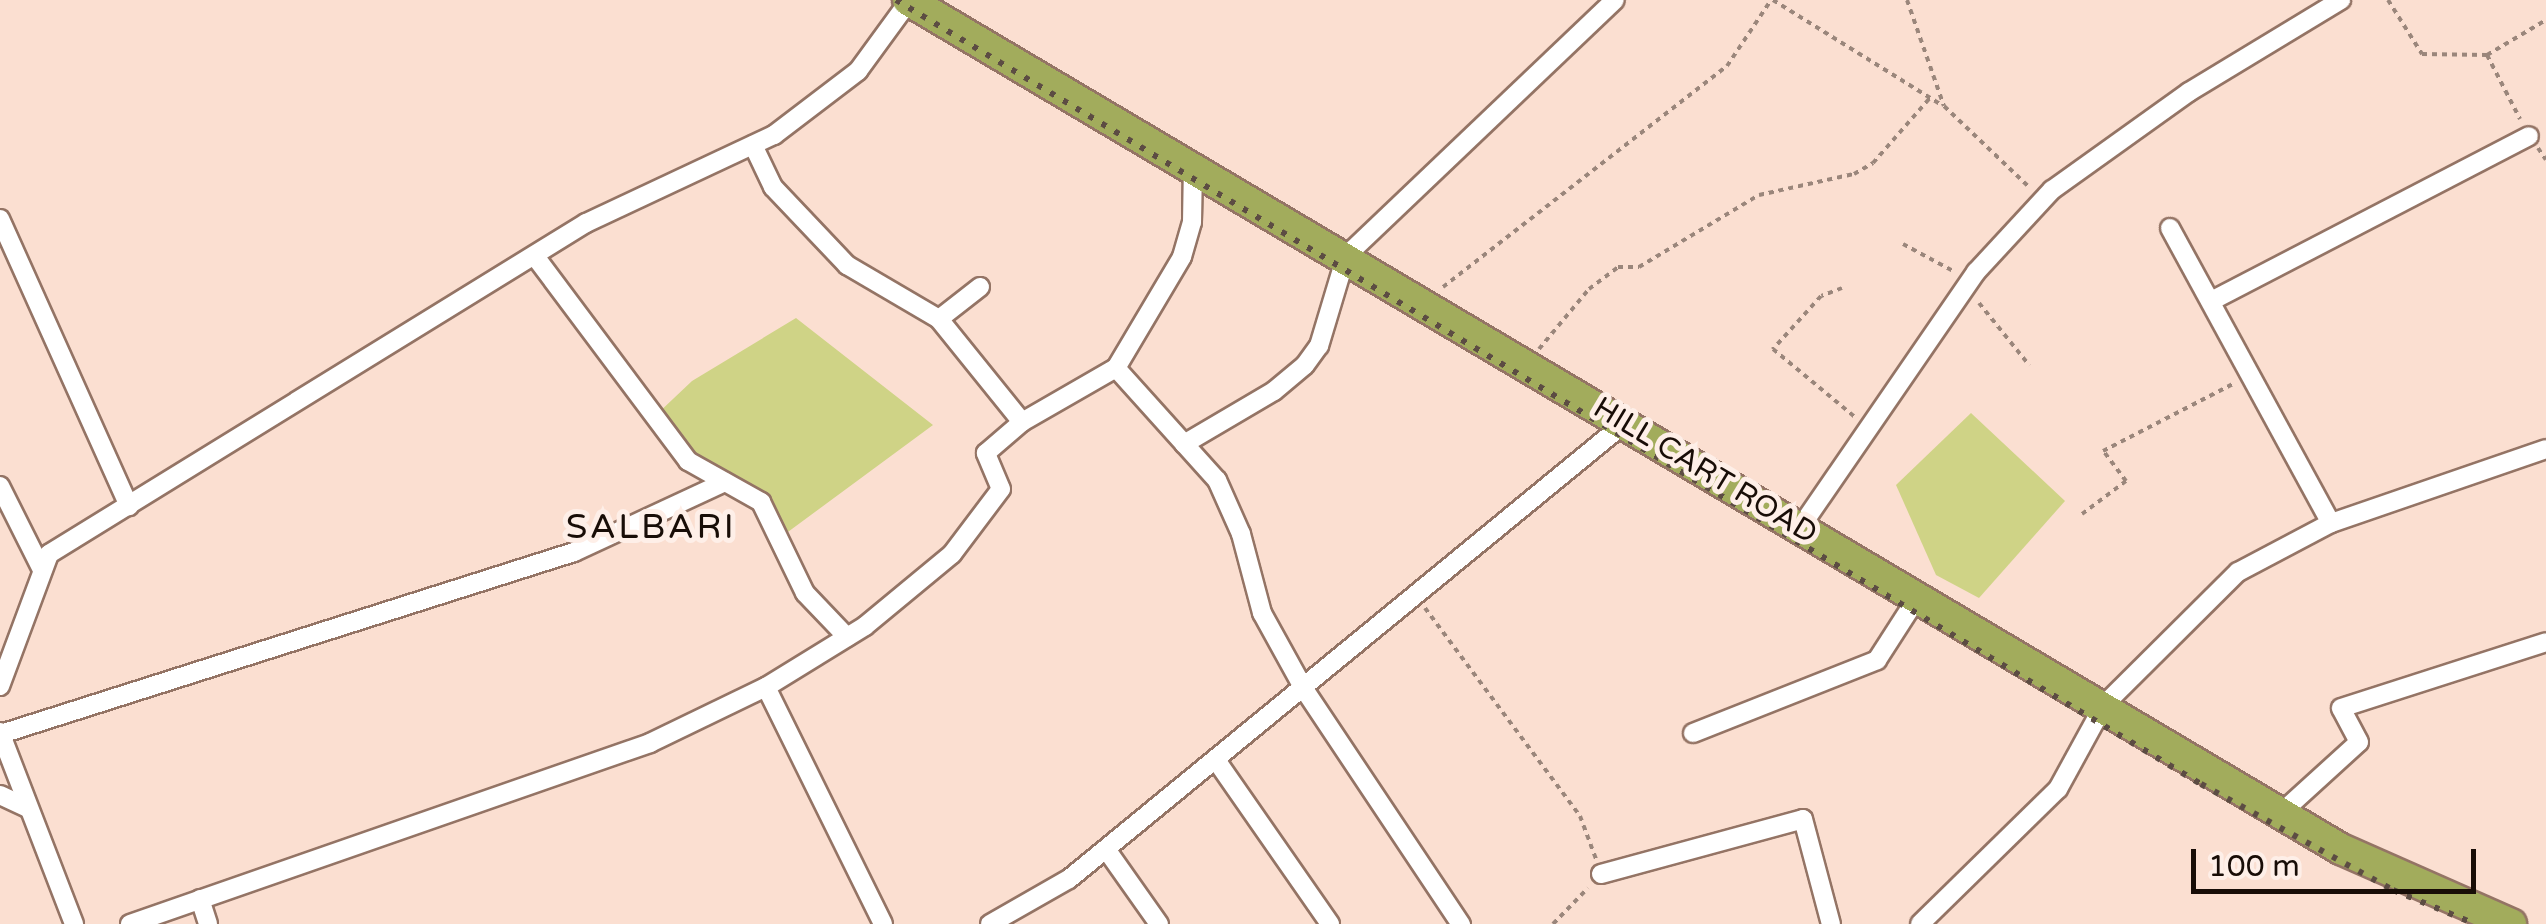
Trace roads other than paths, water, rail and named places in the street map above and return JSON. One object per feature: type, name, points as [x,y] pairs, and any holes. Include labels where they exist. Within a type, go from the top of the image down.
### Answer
[{"type":"highway","name":"HILL CART ROAD","points":[[908,0],[2341,848],[2511,924]]},
{"type":"street","points":[[0,686],[49,554],[537,259],[586,223],[753,145],[858,71],[908,0]]},
{"type":"street","points":[[1184,444],[1274,392],[1304,365],[1320,346],[1346,256],[1616,0]]},
{"type":"street","points":[[1800,528],[1871,430],[1967,285],[2042,200],[2125,134],[2340,0]]},
{"type":"street","points":[[2211,301],[2529,136]]},
{"type":"street","points":[[753,145],[772,187],[846,265],[939,319],[1022,422]]},
{"type":"street","points":[[130,924],[650,743],[766,688],[847,637],[952,554],[1001,490],[986,452],[1022,422],[1116,368],[1182,257],[1192,222],[1192,165]]},
{"type":"street","points":[[0,219],[129,506]]},
{"type":"street","points":[[2170,228],[2331,524]]},
{"type":"street","points":[[537,259],[688,460],[760,502],[806,592],[847,637]]},
{"type":"street","points":[[939,319],[980,286]]},
{"type":"street","points":[[1116,368],[1222,491],[1262,613],[1304,689],[1461,924]]},
{"type":"street","points":[[990,924],[1068,880],[1417,598],[1625,423]]},
{"type":"street","points":[[1920,924],[2058,789],[2104,705],[2238,572],[2331,524],[2546,449]]},
{"type":"street","points":[[74,924],[0,733],[574,552],[725,482]]},
{"type":"street","points":[[0,486],[42,570]]},
{"type":"street","points":[[1693,733],[1877,660],[1917,598]]},
{"type":"street","points":[[2281,813],[2359,742],[2341,708],[2546,642]]},
{"type":"street","points":[[766,688],[883,924]]},
{"type":"street","points":[[1216,760],[1330,924]]},
{"type":"street","points":[[0,795],[27,808]]},
{"type":"street","points":[[1601,874],[1803,819],[1831,924]]},
{"type":"street","points":[[1106,849],[1160,924]]},
{"type":"street","points":[[200,900],[208,924]]},
{"type":"railway","points":[[896,0],[2201,784],[2393,890],[2475,924]]},
{"type":"district","name":"SALBARI","points":[[651,527]]}]
